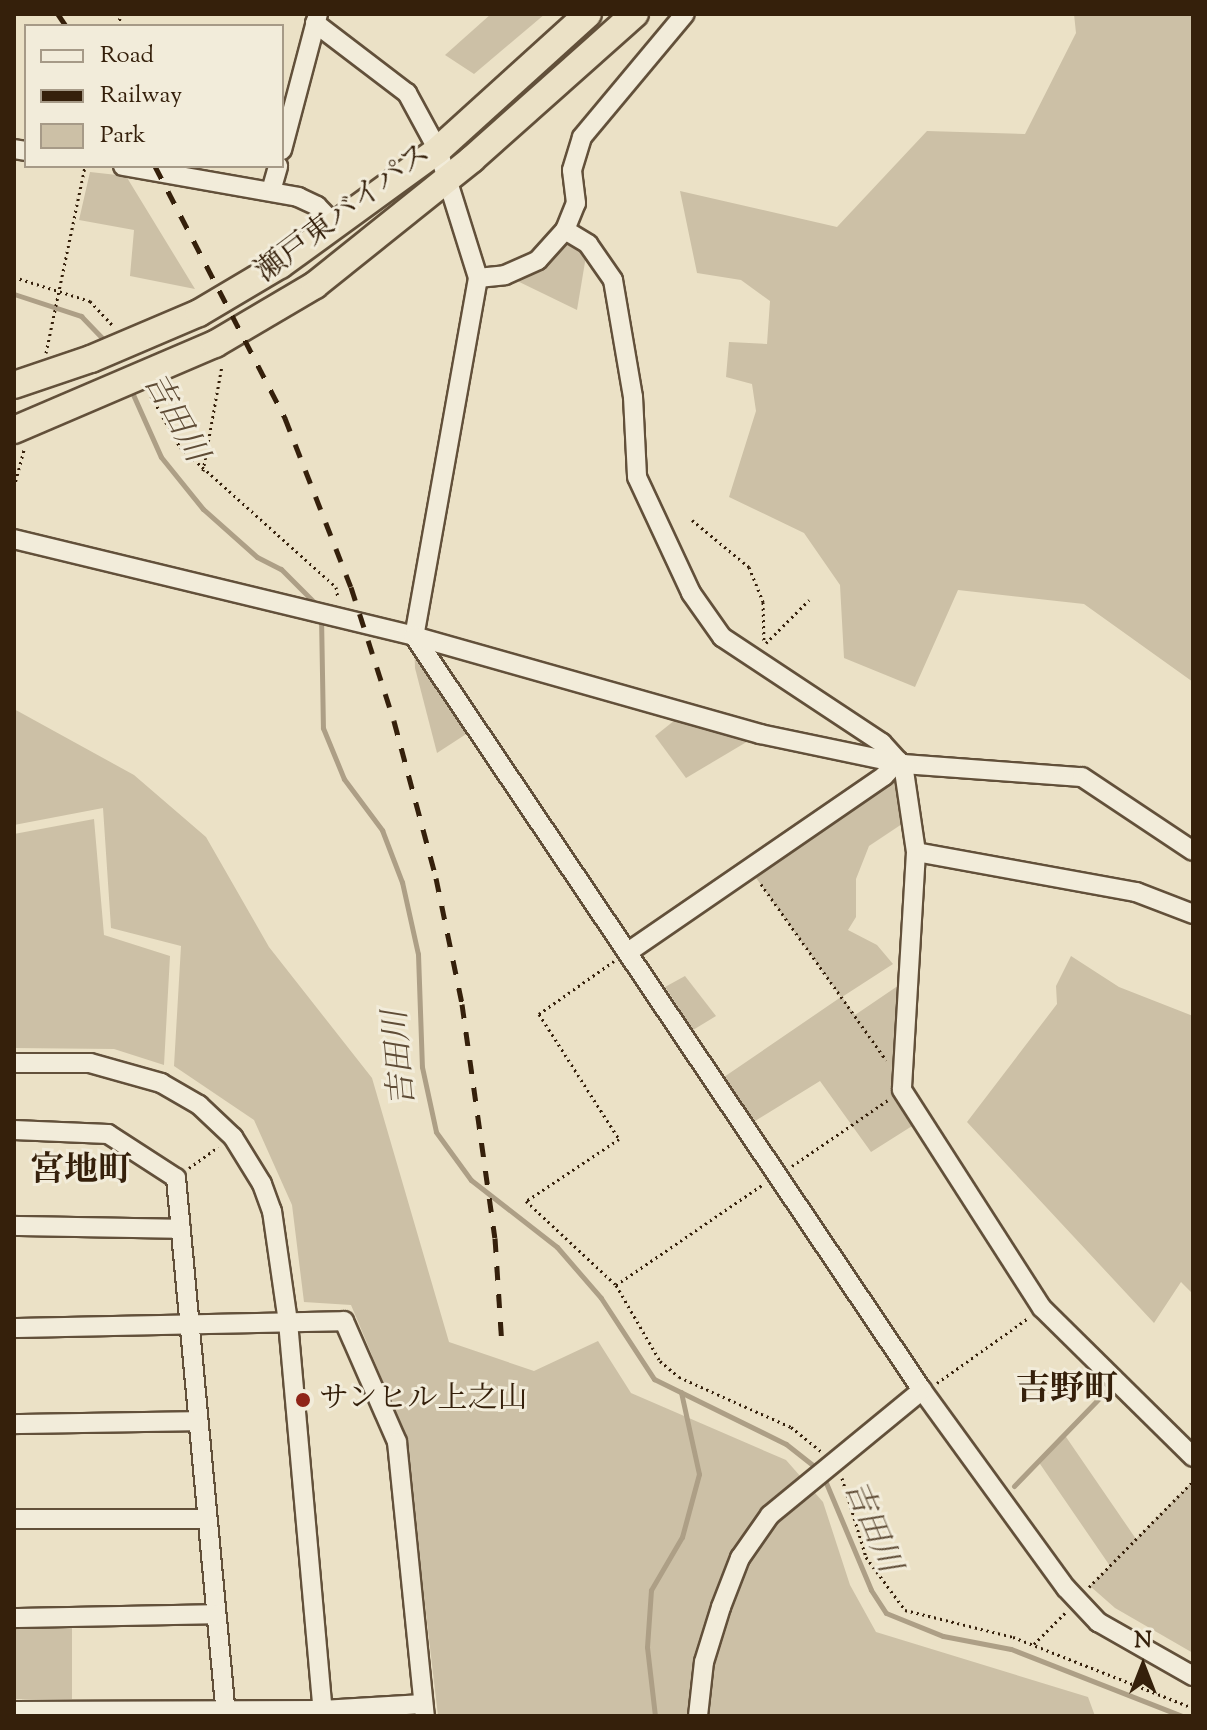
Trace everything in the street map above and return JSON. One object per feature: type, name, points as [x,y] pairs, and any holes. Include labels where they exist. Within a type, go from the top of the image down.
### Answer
[{"type":"highway","name":"瀬戸東バイパス","points":[[17,430],[106,394],[215,344],[315,285],[443,162],[588,14]]},
{"type":"highway","name":"瀬戸東バイパス","points":[[14,385],[91,359],[199,313],[443,162],[472,159],[635,14]]},
{"type":"street","points":[[478,278],[505,275],[530,264],[565,230],[576,203],[572,170],[582,137],[685,14]]},
{"type":"street","points":[[284,142],[317,18],[399,82],[443,162],[478,278],[414,636],[631,950],[922,1390],[1076,1601],[1098,1622],[1193,1676]]},
{"type":"street","points":[[135,168],[271,191],[317,206],[336,226]]},
{"type":"street","points":[[271,191],[277,168]]},
{"type":"street","points":[[565,230],[588,244],[613,280],[633,397],[637,477],[647,507],[691,593],[722,637],[760,652],[882,743],[900,763],[916,852],[902,1090],[1042,1308],[1193,1457]]},
{"type":"street","points":[[14,539],[414,636],[760,734],[900,763],[1082,777],[1193,851]]},
{"type":"street","points":[[631,950],[900,763]]},
{"type":"street","points":[[916,852],[1121,889],[1193,914]]},
{"type":"street","points":[[14,1063],[90,1063],[161,1083],[199,1105],[233,1137],[262,1184],[272,1211],[288,1322],[322,1713]]},
{"type":"street","points":[[14,1130],[108,1134],[176,1178],[226,1713]]},
{"type":"street","points":[[14,1226],[181,1229]]},
{"type":"street","points":[[14,1328],[344,1321],[397,1442],[424,1710],[322,1713],[14,1711]]},
{"type":"street","points":[[698,1716],[704,1662],[740,1558],[770,1515],[806,1482],[922,1390]]},
{"type":"street","points":[[14,1424],[197,1421]]},
{"type":"street","points":[[14,1519],[206,1519]]},
{"type":"street","points":[[14,1618],[216,1614]]},
{"type":"path","points":[[50,371],[44,361],[85,168]]},
{"type":"path","points":[[14,277],[90,301],[129,343]]},
{"type":"path","points":[[203,471],[224,376],[215,344]]},
{"type":"path","points":[[141,378],[180,447],[203,471],[336,587],[342,618]]},
{"type":"path","points":[[14,487],[26,454],[17,430]]},
{"type":"path","points":[[692,520],[749,567],[763,602],[760,652]]},
{"type":"path","points":[[760,652],[809,600]]},
{"type":"path","points":[[616,1285],[902,1090],[891,1067],[749,868]]},
{"type":"path","points":[[631,950],[539,1014],[619,1139],[526,1201],[616,1285],[660,1361],[679,1377],[791,1427],[830,1464],[866,1557],[905,1610],[1034,1644],[1193,1708]]},
{"type":"path","points":[[176,1178],[233,1137]]},
{"type":"path","points":[[922,1390],[1042,1308]]},
{"type":"path","points":[[1034,1644],[1193,1481]]},
{"type":"green space","points":[[491,14],[545,14],[474,74],[445,55]]},
{"type":"green space","points":[[1074,14],[1193,14],[1193,682],[1084,604],[958,590],[915,687],[844,658],[840,585],[804,533],[729,497],[756,411],[752,384],[726,377],[729,342],[767,344],[770,301],[741,280],[697,273],[680,191],[837,227],[927,131],[1025,134],[1076,33]]},
{"type":"green space","points":[[90,172],[126,176],[195,289],[130,276],[134,230],[79,220]]},
{"type":"green space","points":[[565,230],[588,244],[577,310],[505,275]]},
{"type":"green space","points":[[414,636],[477,727],[437,753],[415,668]]},
{"type":"green space","points":[[14,709],[134,775],[206,837],[269,947],[372,1078],[449,1342],[534,1371],[598,1341],[631,1393],[786,1460],[823,1502],[850,1585],[876,1632],[1088,1697],[1095,1716],[438,1716],[405,1434],[351,1305],[304,1302],[292,1205],[254,1120],[174,1066],[181,946],[111,928],[103,808],[14,825]]},
{"type":"green space","points":[[685,712],[760,734],[686,778],[655,736]]},
{"type":"green space","points":[[898,761],[911,818],[869,846],[856,879],[856,917],[848,930],[877,945],[893,964],[842,997],[855,1015],[908,979],[902,1090],[920,1121],[871,1152],[820,1081],[755,1121],[724,1077],[841,997],[749,868]]},
{"type":"green space","points":[[94,819],[104,935],[170,956],[164,1065],[114,1049],[14,1048],[14,834]]},
{"type":"green space","points":[[1071,956],[1119,987],[1193,1016],[1193,1294],[1181,1282],[1154,1323],[967,1122],[1057,1004],[1056,986]]},
{"type":"green space","points":[[685,976],[716,1016],[693,1030],[665,987]]},
{"type":"green space","points":[[1064,1434],[1136,1539],[1193,1481],[1193,1653],[1115,1608],[1090,1586],[1110,1566],[1038,1461]]},
{"type":"green space","points":[[14,1618],[72,1619],[72,1699],[14,1699]]},
{"type":"waterway","name":"吉田川","points":[[14,294],[81,316],[106,342]]},
{"type":"waterway","name":"吉田川","points":[[131,390],[161,457],[203,509],[257,557],[281,569],[319,607]]},
{"type":"waterway","name":"吉田川","points":[[321,616],[323,728],[344,779],[382,830],[402,882],[418,954],[422,1067],[436,1132],[471,1180],[557,1247],[601,1298],[654,1379],[786,1444],[819,1470]]},
{"type":"waterway","points":[[1014,1486],[1110,1387]]},
{"type":"waterway","points":[[655,1716],[647,1647],[651,1590],[682,1537],[699,1474],[681,1392]]},
{"type":"waterway","name":"吉田川","points":[[824,1478],[871,1590],[886,1613],[943,1636],[1011,1649],[1182,1716]]},
{"type":"railway","points":[[58,14],[65,24]]},
{"type":"railway","points":[[156,168],[285,418],[351,587],[394,721],[436,878],[462,1004],[495,1238],[502,1345]]},
{"type":"place","name":"サンヒル上之山","points":[[303,1400]]},
{"type":"district","name":"宮地町","points":[[81,1172]]},
{"type":"district","name":"吉野町","points":[[1067,1391]]}]
